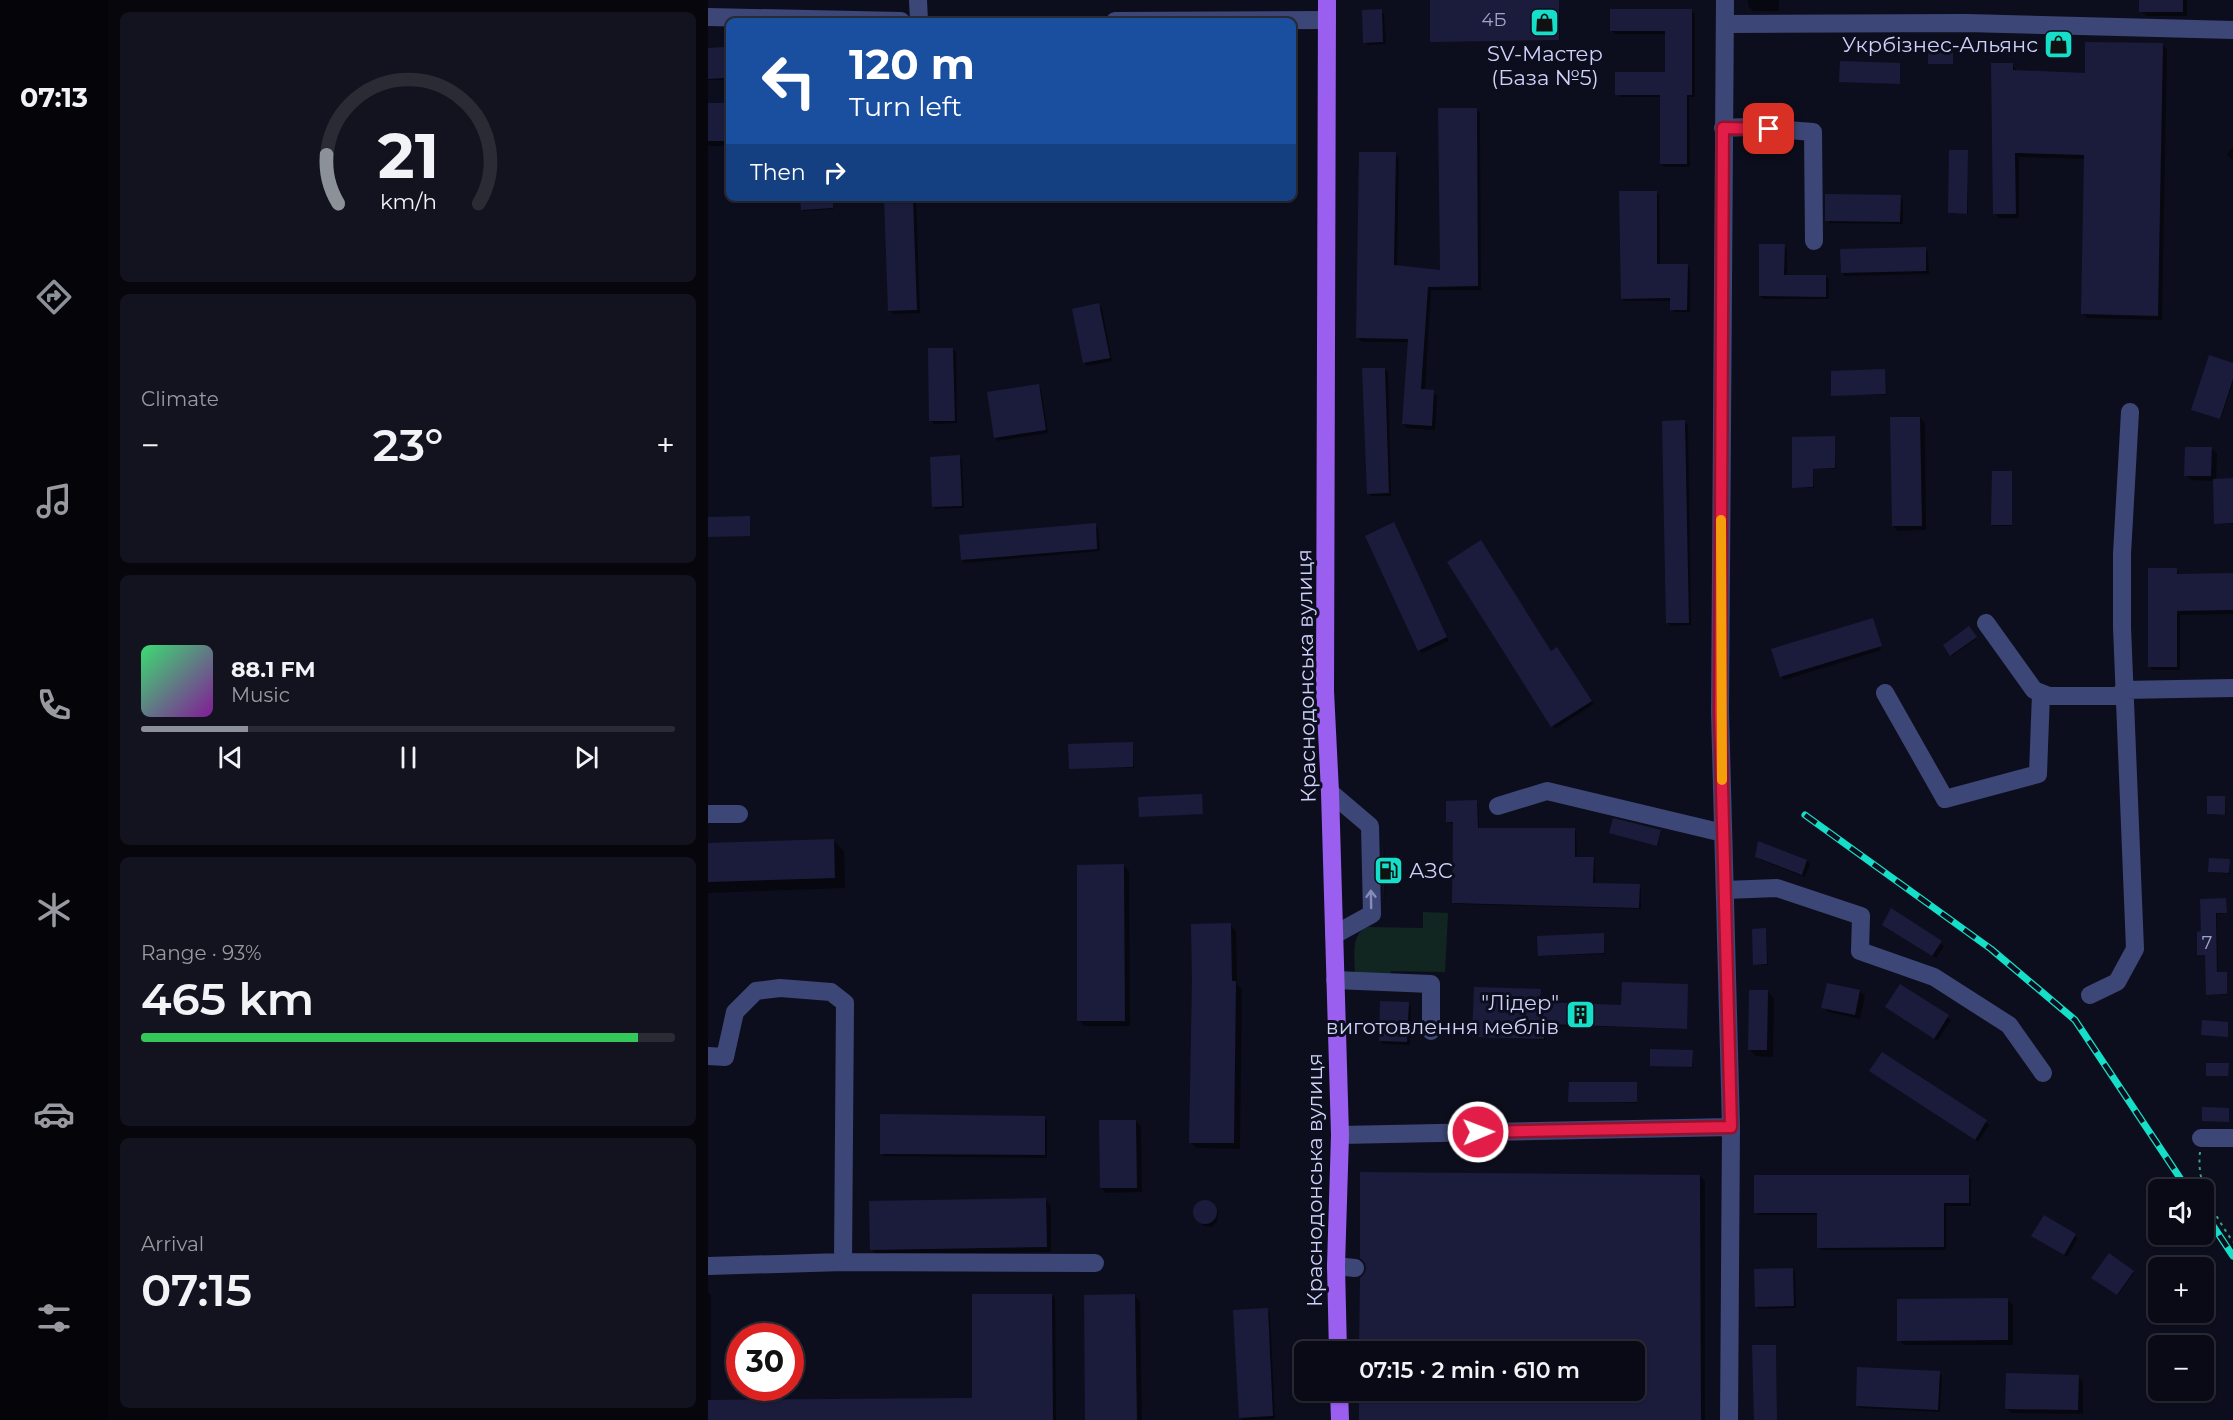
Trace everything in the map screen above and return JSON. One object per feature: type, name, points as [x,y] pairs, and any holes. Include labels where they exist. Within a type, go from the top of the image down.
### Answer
[{"type":"main road","name":"Краснодонська вулиця","points":[[1327,0],[1325,691],[1340,1135],[1336,1266],[1338,1341]]},
{"type":"main road","points":[[1339,1401],[1340,1420]]},
{"type":"street","points":[[918,0],[919,18]]},
{"type":"street","points":[[1725,0],[1720,712],[1731,1127],[1730,1420]]},
{"type":"street","points":[[708,17],[756,18]]},
{"type":"street","points":[[1296,21],[1327,21]]},
{"type":"street","points":[[1725,24],[1966,23],[2233,30]]},
{"type":"street","points":[[1723,128],[1747,127],[1813,132],[1814,241]]},
{"type":"street","points":[[2090,995],[2117,982],[2135,949],[2123,693],[2122,554],[2130,412]]},
{"type":"street","points":[[1986,623],[2034,690],[2049,696],[2233,688]]},
{"type":"street","points":[[1885,693],[1945,799],[2038,774],[2041,693]]},
{"type":"street","points":[[1498,806],[1547,791],[1723,833]]},
{"type":"street","points":[[1330,792],[1370,826],[1372,914],[1334,935]]},
{"type":"street","points":[[708,814],[740,814]]},
{"type":"street","points":[[1725,890],[1777,888],[1861,916],[1860,951],[1934,977],[2009,1025],[2043,1073]]},
{"type":"street","points":[[1335,980],[1431,984],[1431,1031]]},
{"type":"street","points":[[708,1056],[725,1057],[735,1012],[756,991],[780,988],[831,992],[845,1003],[843,1263]]},
{"type":"street","points":[[1340,1135],[1731,1127]]},
{"type":"street","points":[[2201,1138],[2233,1137]]},
{"type":"street","points":[[708,1266],[843,1263],[1095,1263]]},
{"type":"street","points":[[1336,1266],[1355,1268]]},
{"type":"path","points":[[2201,1138],[2198,1166],[2211,1211],[2233,1242]]},
{"type":"green space","points":[[1423,912],[1448,913],[1445,972],[1391,971],[1390,975],[1355,974],[1356,940],[1362,930],[1368,927],[1423,928]]},
{"type":"building","points":[[1430,0],[1559,0],[1559,40],[1430,42]]},
{"type":"building","points":[[2139,0],[2183,0],[2183,12],[2139,12]]},
{"type":"building","points":[[1382,9],[1383,42],[1363,43],[1362,10]]},
{"type":"building","points":[[1610,9],[1692,9],[1692,95],[1687,95],[1687,164],[1660,164],[1660,95],[1615,95],[1615,72],[1665,72],[1665,31],[1610,31]]},
{"type":"building","points":[[2085,42],[2163,43],[2158,316],[2081,314],[2084,155],[2015,153],[2016,214],[1993,214],[1991,63],[2013,63],[2013,70],[2085,73]]},
{"type":"building","points":[[1928,43],[1953,43],[1953,64],[1928,64]]},
{"type":"building","points":[[725,47],[726,78],[708,79],[708,48]]},
{"type":"building","points":[[1840,61],[1900,63],[1900,84],[1839,82]]},
{"type":"building","points":[[708,103],[726,103],[726,141],[708,141]]},
{"type":"building","points":[[1438,108],[1477,108],[1478,286],[1428,287],[1421,389],[1434,390],[1432,426],[1402,424],[1408,339],[1356,338],[1359,152],[1396,152],[1394,265],[1440,270]]},
{"type":"building","points":[[1949,150],[1968,150],[1967,214],[1948,213]]},
{"type":"building","points":[[1619,191],[1657,191],[1657,264],[1688,264],[1687,310],[1670,310],[1670,298],[1621,299]]},
{"type":"building","points":[[1825,194],[1901,195],[1900,222],[1825,221]]},
{"type":"building","points":[[800,201],[833,201],[833,208],[801,210]]},
{"type":"building","points":[[884,201],[913,201],[917,310],[888,311]]},
{"type":"building","points":[[1759,244],[1785,244],[1784,275],[1826,275],[1826,297],[1759,296]]},
{"type":"building","points":[[1926,247],[1926,271],[1841,273],[1840,249]]},
{"type":"building","points":[[1099,303],[1110,358],[1083,363],[1072,309]]},
{"type":"building","points":[[928,348],[953,348],[955,421],[929,421]]},
{"type":"building","points":[[2209,355],[2233,363],[2233,379],[2220,419],[2191,410]]},
{"type":"building","points":[[1362,368],[1385,368],[1389,493],[1367,494]]},
{"type":"building","points":[[1885,369],[1886,394],[1831,396],[1831,371]]},
{"type":"building","points":[[1039,384],[1046,430],[994,438],[987,392]]},
{"type":"building","points":[[1890,417],[1920,417],[1922,526],[1892,526]]},
{"type":"building","points":[[1685,420],[1689,623],[1666,623],[1662,421]]},
{"type":"building","points":[[1835,436],[1835,468],[1813,469],[1813,487],[1792,488],[1792,437]]},
{"type":"building","points":[[2185,447],[2212,447],[2211,476],[2184,476]]},
{"type":"building","points":[[960,455],[962,506],[932,507],[930,457]]},
{"type":"building","points":[[1992,471],[2012,471],[2012,525],[1991,525]]},
{"type":"building","points":[[2233,478],[2233,523],[2214,524],[2213,479]]},
{"type":"building","points":[[750,516],[750,536],[708,537],[708,517]]},
{"type":"building","points":[[1394,522],[1447,637],[1418,651],[1365,536]]},
{"type":"building","points":[[1096,523],[1097,549],[961,560],[959,535]]},
{"type":"building","points":[[1481,540],[1551,651],[1557,647],[1592,701],[1551,727],[1447,562]]},
{"type":"building","points":[[2148,568],[2177,568],[2177,574],[2233,573],[2233,610],[2177,611],[2177,667],[2148,667]]},
{"type":"building","points":[[1873,618],[1882,646],[1780,677],[1771,649]]},
{"type":"building","points":[[1969,626],[1977,637],[1950,656],[1943,645]]},
{"type":"building","points":[[1133,742],[1133,767],[1069,769],[1068,744]]},
{"type":"building","points":[[1202,794],[1203,814],[1139,817],[1138,797]]},
{"type":"building","points":[[2207,796],[2225,796],[2225,815],[2207,814]]},
{"type":"building","points":[[1477,800],[1478,828],[1575,828],[1575,857],[1594,857],[1593,883],[1640,884],[1639,908],[1452,903],[1453,822],[1446,822],[1446,801]]},
{"type":"building","points":[[1613,818],[1661,830],[1657,846],[1609,833]]},
{"type":"building","points":[[834,839],[835,878],[708,882],[708,843]]},
{"type":"building","points":[[1382,839],[1383,857],[1397,856],[1398,883],[1384,883],[1384,902]]},
{"type":"building","points":[[1758,841],[1807,860],[1802,875],[1755,857]]},
{"type":"building","points":[[2209,858],[2230,859],[2229,873],[2208,872]]},
{"type":"building","points":[[1124,864],[1125,1021],[1077,1021],[1077,865]]},
{"type":"building","points":[[2226,898],[2227,913],[2216,913],[2217,972],[2227,972],[2227,994],[2206,995],[2205,955],[2197,955],[2197,932],[2201,931],[2200,899]]},
{"type":"building","points":[[1891,908],[1942,941],[1932,956],[1882,925]]},
{"type":"building","points":[[1231,923],[1232,981],[1236,981],[1234,1143],[1189,1143],[1191,924]]},
{"type":"building","points":[[1766,928],[1767,964],[1753,965],[1752,929]]},
{"type":"building","points":[[1604,933],[1604,953],[1538,956],[1537,936]]},
{"type":"building","name":"\"Лідер\" виготовлення меблів","points":[[1622,982],[1688,984],[1687,1029],[1545,1024],[1544,1039],[1472,1037],[1474,987],[1541,989],[1540,1002],[1621,1005]]},
{"type":"building","points":[[1827,983],[1860,990],[1855,1015],[1821,1008]]},
{"type":"building","points":[[1900,984],[1949,1015],[1934,1039],[1885,1007]]},
{"type":"building","points":[[1749,990],[1768,990],[1767,1050],[1748,1050]]},
{"type":"building","points":[[1380,1001],[1409,1002],[1407,1042],[1379,1041]]},
{"type":"building","points":[[2202,1020],[2228,1022],[2228,1037],[2201,1035]]},
{"type":"building","points":[[1650,1049],[1693,1050],[1692,1067],[1650,1066]]},
{"type":"building","points":[[1882,1052],[1987,1120],[1975,1140],[1869,1071]]},
{"type":"building","points":[[2206,1063],[2229,1063],[2228,1076],[2206,1076]]},
{"type":"building","points":[[1569,1082],[1637,1082],[1637,1102],[1568,1102]]},
{"type":"building","points":[[2202,1107],[2229,1108],[2229,1122],[2202,1121]]},
{"type":"building","points":[[880,1114],[1045,1116],[1045,1155],[880,1154]]},
{"type":"building","points":[[1099,1120],[1136,1120],[1137,1188],[1100,1188]]},
{"type":"building","points":[[1360,1172],[1700,1175],[1701,1420],[1359,1420],[1359,1401],[1645,1401],[1645,1341],[1359,1341],[1360,1278],[1366,1269],[1365,1263],[1360,1258]]},
{"type":"building","points":[[1754,1175],[1969,1175],[1969,1203],[1944,1203],[1944,1247],[1817,1248],[1817,1213],[1754,1213]]},
{"type":"building","points":[[1046,1198],[1047,1247],[870,1250],[869,1201]]},
{"type":"building","points":[[1205,1200],[1210,1201],[1216,1207],[1216,1217],[1210,1223],[1205,1224],[1200,1223],[1194,1217],[1193,1212],[1194,1207],[1200,1201]]},
{"type":"building","points":[[2044,1215],[2076,1234],[2064,1255],[2031,1236]]},
{"type":"building","points":[[2109,1253],[2134,1271],[2117,1295],[2091,1278]]},
{"type":"building","points":[[1793,1268],[1794,1306],[1755,1307],[1754,1269]]},
{"type":"building","points":[[972,1294],[1052,1294],[1053,1420],[708,1420],[708,1400],[972,1398]]},
{"type":"building","points":[[1135,1294],[1137,1420],[1085,1420],[1084,1295]]},
{"type":"building","points":[[2008,1298],[2008,1340],[1897,1341],[1897,1299]]},
{"type":"building","points":[[1268,1308],[1273,1416],[1239,1418],[1233,1310]]},
{"type":"building","points":[[1752,1345],[1776,1345],[1777,1420],[1754,1420]]},
{"type":"building","points":[[1857,1367],[1940,1371],[1938,1410],[1856,1406]]},
{"type":"building","points":[[2006,1373],[2079,1375],[2078,1410],[2005,1409]]},
{"type":"railway","points":[[1805,815],[1991,949],[2075,1020],[2181,1179]]},
{"type":"railway","points":[[2214,1227],[2233,1256]]},
{"type":"slow traffic","points":[[1721,520],[1722,780]]},
{"type":"place","name":"SV-Мастер (База №5)","points":[[1545,22]]},
{"type":"place","name":"Укрбiзнес-Альянс","points":[[2059,44]]},
{"type":"place","name":"АЗС","points":[[1388,870]]},
{"type":"place","name":"\"Лідер\" виготовлення меблів","points":[[1580,1014]]},
{"type":"route","points":[[1478,1132],[1731,1127],[1720,712],[1723,128],[1769,129]]}]
